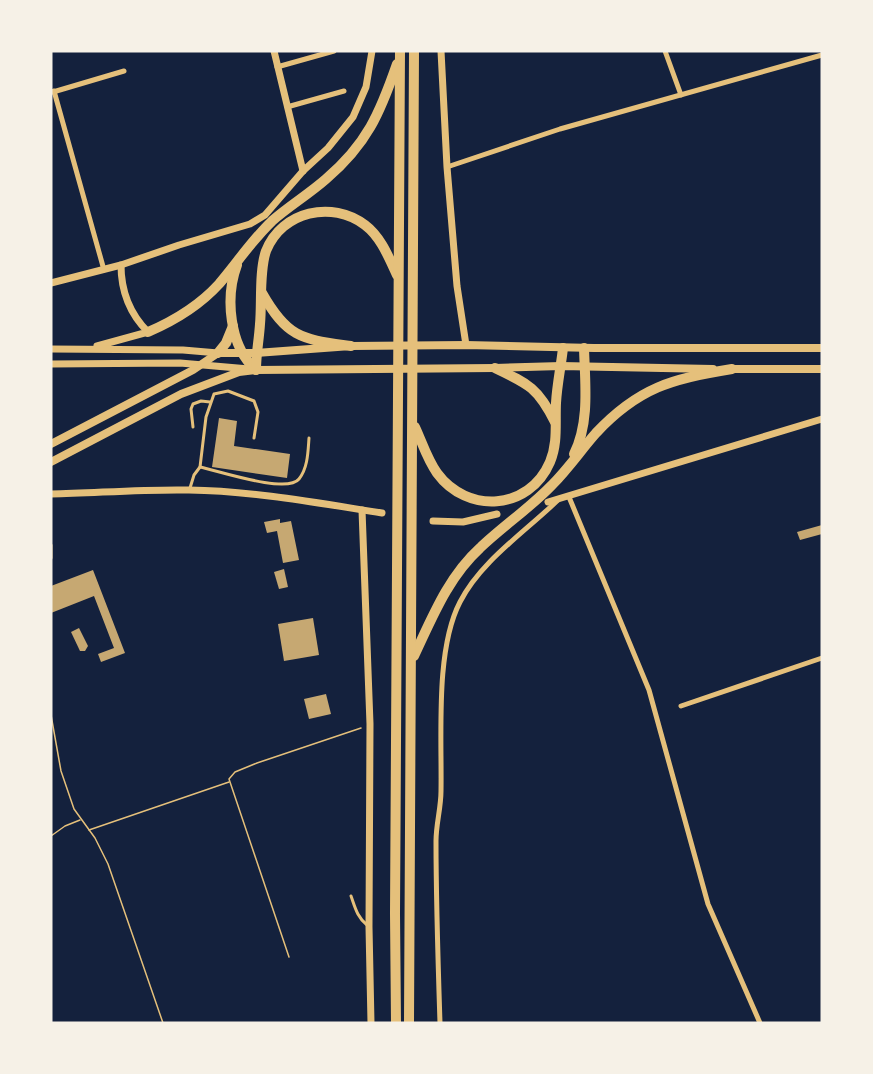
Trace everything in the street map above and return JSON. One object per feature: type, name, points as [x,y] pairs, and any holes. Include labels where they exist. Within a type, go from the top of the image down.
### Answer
[{"type":"highway","points":[[409,1023],[414,423],[414,51]]},
{"type":"highway","points":[[148,332],[183,315],[198,304],[219,284],[273,221],[327,179],[348,159],[360,144],[380,110],[400,53]]},
{"type":"highway","points":[[396,1023],[394,914],[400,53]]},
{"type":"highway","points":[[256,370],[266,252],[276,235],[295,220],[317,211],[338,212],[367,226],[380,242],[399,278]]},
{"type":"highway","points":[[239,259],[232,285],[233,326],[237,345],[247,362],[256,370]]},
{"type":"highway","points":[[262,294],[278,318],[296,335],[307,340],[351,346]]},
{"type":"highway","points":[[218,353],[226,343],[233,326]]},
{"type":"highway","points":[[414,423],[437,472],[459,493],[485,502],[501,501],[517,496],[539,482],[551,460],[556,442],[556,403],[563,348]]},
{"type":"highway","points":[[567,467],[578,447],[585,412],[584,348]]},
{"type":"highway","points":[[495,368],[533,388],[540,395],[556,425]]},
{"type":"highway","points":[[412,662],[442,597],[465,564],[479,549],[552,486],[618,412],[648,391],[680,379],[732,369]]},
{"type":"main road","points":[[51,444],[204,364],[218,353],[256,353],[351,346],[466,345],[563,348],[822,348]]},
{"type":"main road","points":[[51,462],[181,394],[239,372],[561,366],[822,369]]},
{"type":"street","points":[[274,51],[303,171]]},
{"type":"street","points":[[277,67],[334,51]]},
{"type":"street","points":[[51,283],[121,266],[179,245],[250,224],[265,215],[303,171],[328,148],[353,117],[366,87],[372,51]]},
{"type":"street","points":[[441,51],[447,167],[466,345]]},
{"type":"street","points":[[665,51],[681,95]]},
{"type":"street","points":[[447,167],[560,129],[822,55]]},
{"type":"street","points":[[104,270],[52,92],[124,71]]},
{"type":"street","points":[[287,107],[344,92]]},
{"type":"street","points":[[91,348],[148,332],[139,323],[125,295],[121,281],[121,266]]},
{"type":"street","points":[[51,349],[183,350],[218,353]]},
{"type":"street","points":[[51,364],[204,364],[256,370]]},
{"type":"street","points":[[548,502],[822,419]]},
{"type":"street","points":[[51,494],[189,490],[283,497],[381,513]]},
{"type":"street","points":[[569,497],[649,690],[708,904],[760,1023]]},
{"type":"street","points":[[440,1023],[436,839],[441,801],[443,689],[448,632],[461,601],[474,582],[499,555],[558,500]]},
{"type":"street","points":[[362,510],[370,724],[371,1023]]},
{"type":"street","points":[[433,521],[463,522],[496,514]]},
{"type":"street","points":[[681,706],[822,658]]},
{"type":"lane","points":[[189,490],[194,475],[201,467],[206,417],[214,394],[228,391],[254,401],[258,412],[254,438]]},
{"type":"lane","points":[[193,427],[190,409],[193,404],[201,401],[210,402]]},
{"type":"lane","points":[[201,467],[252,480],[291,484],[299,479],[304,468],[309,438]]},
{"type":"lane","points":[[51,545],[51,558]]},
{"type":"lane","points":[[351,896],[361,921],[369,927]]},
{"type":"path","points":[[51,715],[61,771],[74,810],[89,830],[108,864],[163,1023]]},
{"type":"path","points":[[289,957],[229,778],[243,768],[370,724]]},
{"type":"path","points":[[89,830],[230,782]]},
{"type":"path","points":[[51,836],[65,826],[81,820]]},
{"type":"building","points":[[219,418],[237,421],[234,446],[290,454],[287,478],[212,467]]},
{"type":"building","points":[[280,519],[280,523],[291,521],[299,560],[283,563],[277,531],[267,533],[264,522]]},
{"type":"building","points":[[822,525],[822,534],[800,540],[797,532]]},
{"type":"building","points":[[284,569],[288,587],[279,589],[274,572]]},
{"type":"building","points":[[93,570],[125,653],[101,662],[98,654],[114,648],[94,596],[51,613],[51,586]]},
{"type":"building","points":[[313,618],[319,655],[284,661],[278,624]]},
{"type":"building","points":[[79,628],[88,646],[85,651],[80,651],[71,632]]},
{"type":"building","points":[[326,694],[331,714],[309,719],[304,699]]}]
